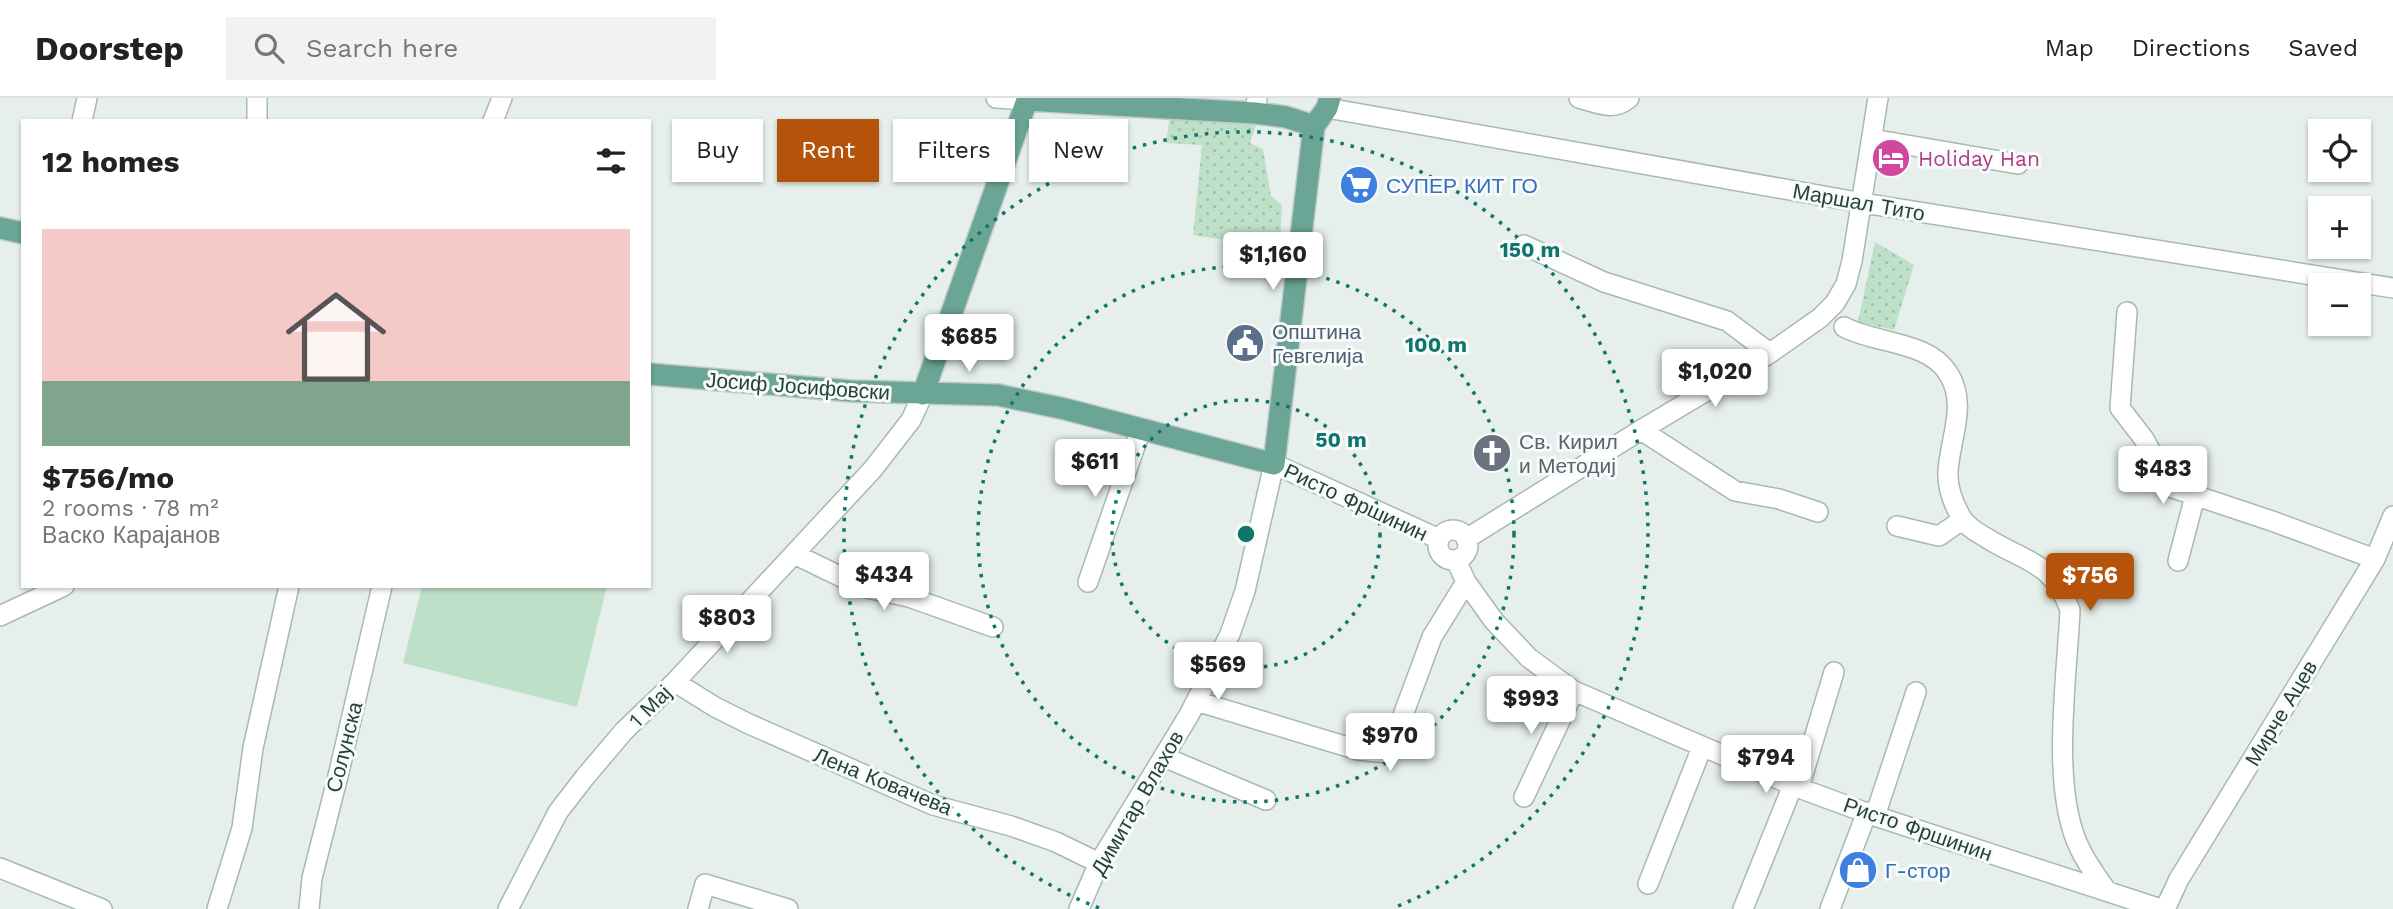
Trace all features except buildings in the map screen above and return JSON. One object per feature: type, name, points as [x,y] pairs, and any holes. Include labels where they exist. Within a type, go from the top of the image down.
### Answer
[{"type":"main road","points":[[923,394],[1027,100],[1256,105],[1314,126],[1328,103]]},
{"type":"main road","name":"Димитар Влахов","points":[[1274,464],[1314,126]]},
{"type":"main road","points":[[0,228],[21,233]]},
{"type":"main road","name":"Јосиф Јосифовски","points":[[651,374],[851,390],[998,395],[1041,403],[1274,464]]},
{"type":"street","points":[[82,119],[87,98]]},
{"type":"street","points":[[257,98],[257,119]]},
{"type":"street","points":[[494,119],[502,98]]},
{"type":"street","points":[[996,98],[1027,100]]},
{"type":"street","points":[[1579,98],[1606,106],[1620,105],[1629,98]]},
{"type":"street","points":[[1466,539],[1770,353],[1820,318],[1835,303],[1846,284],[1863,203],[1878,98]]},
{"type":"street","name":"Маршал Тито","points":[[1328,103],[1863,203],[2393,288]]},
{"type":"street","points":[[1872,139],[2018,164]]},
{"type":"street","points":[[1524,244],[1604,282],[1727,321],[1770,353]]},
{"type":"street","points":[[1835,303],[1842,306],[1847,313],[1844,327]]},
{"type":"street","points":[[2127,312],[2119,408],[2144,439],[2170,487],[2375,559]]},
{"type":"street","points":[[1820,318],[1826,329],[1832,331],[1844,327],[1873,339],[1925,352],[1949,373],[1957,394],[1956,427],[1948,471],[1949,491],[1962,520],[1988,539],[2038,565],[2054,578],[2063,590],[2070,610],[2063,758],[2065,797],[2080,849],[2106,890]]},
{"type":"street","name":"1 Мај","points":[[508,909],[558,812],[584,777],[624,731],[675,682],[873,469],[911,420],[923,394]]},
{"type":"street","points":[[1088,582],[1141,429]]},
{"type":"street","points":[[1641,430],[1735,491],[1779,499],[1818,512]]},
{"type":"street","name":"Ристо Фршинин","points":[[1274,464],[1439,540]]},
{"type":"street","name":"Димитар Влахов","points":[[1079,909],[1099,863],[1164,757],[1230,634],[1245,591],[1274,464]]},
{"type":"street","points":[[2178,561],[2195,495]]},
{"type":"street","name":"Мирче Ацев","points":[[2163,909],[2375,559],[2393,516]]},
{"type":"street","points":[[1897,526],[1939,536],[1962,520]]},
{"type":"street","points":[[1455,531],[1466,539],[1467,549],[1461,558],[1451,560],[1441,555],[1438,545],[1445,532],[1455,531]]},
{"type":"street","points":[[794,554],[862,587],[909,597],[993,627]]},
{"type":"street","name":"Ристо Фршинин","points":[[1456,560],[1466,582],[1494,621],[1530,658],[1574,691],[1796,786],[1871,814],[2163,909]]},
{"type":"street","points":[[1196,701],[1359,750],[1389,752],[1432,637],[1466,582]]},
{"type":"street","points":[[0,616],[60,588]]},
{"type":"street","points":[[216,909],[242,828],[253,748],[289,588]]},
{"type":"street","name":"Солунска","points":[[309,909],[312,878],[382,588]]},
{"type":"street","points":[[1743,909],[1796,786],[1833,672]]},
{"type":"street","name":"Лена Ковачева","points":[[675,682],[715,707],[750,724],[933,805],[1012,826],[1056,842],[1099,863]]},
{"type":"street","points":[[1524,797],[1574,691]]},
{"type":"street","points":[[1830,909],[1871,814],[1916,692]]},
{"type":"street","points":[[1648,884],[1702,747]]},
{"type":"street","points":[[1164,757],[1266,800]]},
{"type":"street","points":[[0,868],[102,909]]},
{"type":"street","points":[[698,909],[705,884],[785,908]]},
{"type":"green space","points":[[1171,108],[1260,113],[1250,143],[1263,149],[1271,196],[1282,205],[1280,249],[1193,235],[1202,145],[1166,143]]},
{"type":"green space","points":[[1875,242],[1914,265],[1894,330],[1858,322]]},
{"type":"green space","points":[[422,588],[607,588],[577,707],[403,663]]},
{"type":"place","name":"Holiday Han","points":[[1891,158]]},
{"type":"place","name":"СУПЕР КИТ ГО","points":[[1359,185]]},
{"type":"place","name":"Општина Гевгелија","points":[[1245,343]]},
{"type":"place","name":"Св. Кирил и Методиј","points":[[1492,453]]},
{"type":"place","name":"Г-стор","points":[[1858,870]]}]
